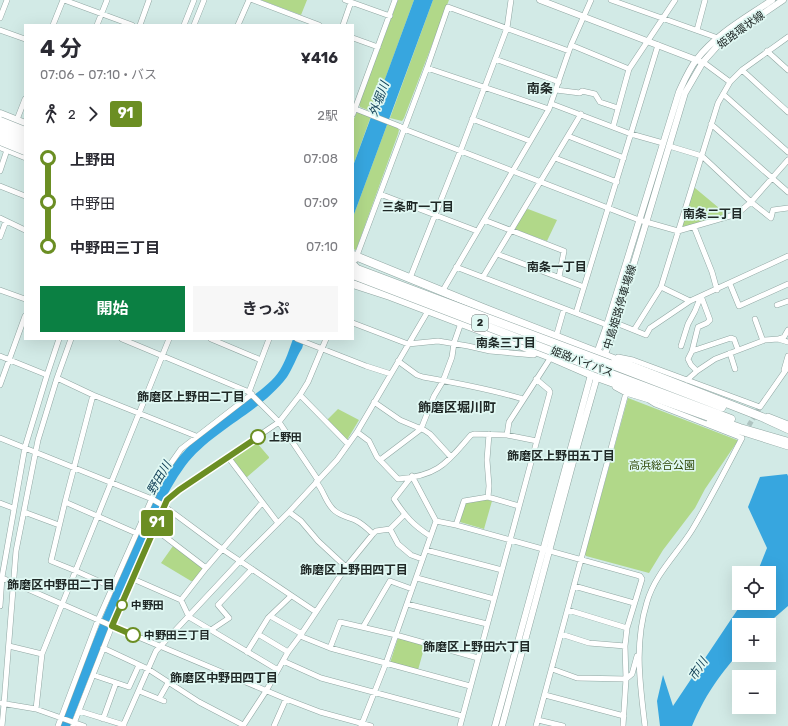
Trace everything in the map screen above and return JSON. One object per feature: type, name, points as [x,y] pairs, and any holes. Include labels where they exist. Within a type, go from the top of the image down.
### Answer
[{"type":"highway","points":[[0,114],[21,122]]},
{"type":"highway","points":[[0,121],[24,131]]},
{"type":"highway","points":[[0,127],[24,137]]},
{"type":"highway","points":[[0,134],[24,145]]},
{"type":"highway","points":[[0,141],[24,151]]},
{"type":"highway","points":[[4,148],[24,156]]},
{"type":"highway","points":[[355,256],[442,292],[697,392],[765,427],[788,442]]},
{"type":"highway","name":"姫路バイパス","points":[[354,268],[380,286],[608,368],[765,427],[788,432]]},
{"type":"highway","name":"姫路バイパス","points":[[354,268],[608,368]]},
{"type":"highway","points":[[354,278],[380,286]]},
{"type":"highway","points":[[354,284],[390,296],[551,357],[594,375],[698,413],[765,427],[788,429]]},
{"type":"highway","points":[[698,413],[721,426]]},
{"type":"main road","points":[[540,0],[703,62]]},
{"type":"main road","name":"姫路環状線","points":[[696,60],[718,38],[772,0]]},
{"type":"main road","name":"姫路環状線","points":[[703,62],[720,43],[782,0]]},
{"type":"main road","name":"中島姫路停車場線","points":[[601,354],[616,323],[646,222],[679,92],[696,60]]},
{"type":"main road","name":"中島姫路停車場線","points":[[495,726],[576,451],[607,325],[639,220],[685,93],[703,62]]},
{"type":"main road","name":"中島姫路停車場線","points":[[502,726],[546,550]]},
{"type":"street","points":[[0,18],[8,0]]},
{"type":"street","points":[[53,24],[64,0],[129,24]]},
{"type":"street","points":[[97,24],[107,0]]},
{"type":"street","points":[[140,24],[149,0]]},
{"type":"street","points":[[184,24],[194,0]]},
{"type":"street","points":[[194,24],[204,0]]},
{"type":"street","points":[[238,24],[249,0]]},
{"type":"street","points":[[253,0],[316,24]]},
{"type":"street","points":[[345,0],[390,16]]},
{"type":"street","points":[[395,0],[354,110],[362,111],[399,126],[404,130],[639,220],[678,231],[737,214],[751,202],[788,160]]},
{"type":"street","points":[[410,278],[436,215],[507,28],[511,0]]},
{"type":"street","points":[[442,292],[552,104],[571,45],[591,0]]},
{"type":"street","points":[[611,0],[718,38]]},
{"type":"street","points":[[613,127],[629,69],[675,0]]},
{"type":"street","points":[[697,30],[705,0]]},
{"type":"street","points":[[343,24],[351,2]]},
{"type":"street","points":[[354,268],[355,256],[404,130],[448,7],[569,51]]},
{"type":"street","points":[[0,30],[24,39]]},
{"type":"street","points":[[634,330],[661,287],[718,103],[730,82],[742,70],[788,37]]},
{"type":"street","points":[[354,38],[378,47]]},
{"type":"street","points":[[571,45],[629,69]]},
{"type":"street","points":[[576,313],[658,45]]},
{"type":"street","points":[[767,51],[788,70]]},
{"type":"street","points":[[495,59],[559,82]]},
{"type":"street","points":[[703,62],[730,82]]},
{"type":"street","points":[[427,68],[549,109]]},
{"type":"street","points":[[742,70],[788,112]]},
{"type":"street","points":[[556,90],[580,93],[582,91],[595,94],[600,102],[618,108]]},
{"type":"street","points":[[723,94],[788,152]]},
{"type":"street","points":[[552,104],[631,134],[702,156],[751,202],[771,218],[772,210],[788,208]]},
{"type":"street","points":[[0,171],[4,148],[21,122],[24,105]]},
{"type":"street","points":[[483,277],[581,114]]},
{"type":"street","points":[[472,119],[530,141]]},
{"type":"street","points":[[711,124],[788,192]]},
{"type":"street","points":[[568,136],[624,158]]},
{"type":"street","points":[[555,158],[616,182]]},
{"type":"street","points":[[0,186],[24,196]]},
{"type":"street","points":[[380,194],[477,231]]},
{"type":"street","points":[[0,218],[24,230]]},
{"type":"street","points":[[484,220],[564,251],[559,277]]},
{"type":"street","points":[[0,237],[6,221]]},
{"type":"street","points":[[694,227],[712,272],[717,290]]},
{"type":"street","points":[[497,254],[584,287]]},
{"type":"street","points":[[616,323],[646,335],[650,328],[690,301],[717,290],[788,256]]},
{"type":"street","points":[[456,267],[607,325]]},
{"type":"street","points":[[730,284],[739,306],[788,284]]},
{"type":"street","points":[[661,287],[690,301]]},
{"type":"street","points":[[0,290],[24,299]]},
{"type":"street","points":[[681,346],[688,324],[696,311],[701,296]]},
{"type":"street","points":[[697,371],[688,359],[692,351],[698,327],[710,320],[701,296]]},
{"type":"street","points":[[777,305],[788,301]]},
{"type":"street","points":[[556,337],[564,308]]},
{"type":"street","points":[[79,711],[123,725],[156,651],[337,460],[357,432],[428,311]]},
{"type":"street","points":[[0,385],[24,319]]},
{"type":"street","points":[[754,322],[763,340]]},
{"type":"street","points":[[354,323],[408,344],[438,341],[490,351],[534,354],[536,352]]},
{"type":"street","points":[[380,460],[421,428],[434,396],[443,381],[452,357],[454,343],[461,323]]},
{"type":"street","points":[[687,380],[715,359],[763,340],[784,337],[788,330]]},
{"type":"street","points":[[692,351],[731,338],[734,339],[738,350]]},
{"type":"street","points":[[778,339],[788,342]]},
{"type":"street","points":[[0,606],[1,577],[13,508],[47,374],[59,340]]},
{"type":"street","points":[[2,726],[2,703],[9,646],[16,552],[38,440],[71,340]]},
{"type":"street","points":[[124,340],[250,393],[262,403],[279,422],[334,510],[341,515],[356,520],[373,534]]},
{"type":"street","points":[[36,709],[42,654],[169,340]]},
{"type":"street","points":[[213,340],[261,360]]},
{"type":"street","points":[[58,726],[98,620],[162,476],[181,449],[250,393],[269,340]]},
{"type":"street","points":[[300,340],[391,374]]},
{"type":"street","points":[[74,724],[112,626],[164,506],[171,496],[279,422],[300,396],[315,368],[326,340]]},
{"type":"street","points":[[730,353],[735,369]]},
{"type":"street","points":[[601,354],[633,360],[760,407],[788,367]]},
{"type":"street","points":[[0,356],[47,374]]},
{"type":"street","points":[[784,373],[788,356]]},
{"type":"street","points":[[507,435],[509,422],[551,357]]},
{"type":"street","points":[[398,361],[417,375],[507,394],[523,399]]},
{"type":"street","points":[[594,375],[626,393],[647,399],[721,426],[765,427],[788,424]]},
{"type":"street","points":[[57,378],[139,414],[196,436]]},
{"type":"street","points":[[460,726],[550,392],[536,380]]},
{"type":"street","points":[[536,726],[626,393]]},
{"type":"street","points":[[94,395],[59,525],[51,561],[76,570],[112,587]]},
{"type":"street","points":[[300,396],[348,444]]},
{"type":"street","points":[[552,669],[577,678],[626,679],[632,674],[647,601],[658,577],[691,531],[742,438],[655,404],[647,399]]},
{"type":"street","points":[[374,402],[400,420],[421,428],[430,434],[451,456]]},
{"type":"street","points":[[765,427],[788,447]]},
{"type":"street","points":[[357,432],[369,442],[380,460],[398,478],[412,476],[439,468],[471,435],[474,434],[507,435],[536,441]]},
{"type":"street","points":[[488,496],[489,486],[487,460],[489,434]]},
{"type":"street","points":[[0,438],[152,499],[164,506],[222,549],[316,612]]},
{"type":"street","points":[[228,458],[278,523]]},
{"type":"street","points":[[412,476],[394,499],[404,515],[416,528],[430,536]]},
{"type":"street","points":[[361,725],[386,663],[436,521],[412,476]]},
{"type":"street","points":[[456,525],[464,501],[488,496],[519,506]]},
{"type":"street","points":[[65,502],[136,533]]},
{"type":"street","points":[[0,503],[13,508]]},
{"type":"street","points":[[182,600],[206,568],[262,503]]},
{"type":"street","points":[[24,512],[59,525]]},
{"type":"street","points":[[289,512],[301,521],[318,541],[346,567]]},
{"type":"street","points":[[103,648],[139,665],[199,702],[243,725],[266,691],[288,652],[346,567],[376,531],[390,529],[404,515]]},
{"type":"street","points":[[436,521],[456,525],[640,576],[642,579],[627,628],[625,646],[626,679],[623,726]]},
{"type":"street","points":[[154,529],[206,568]]},
{"type":"street","points":[[390,529],[398,544],[411,555],[422,559]]},
{"type":"street","points":[[426,550],[502,570]]},
{"type":"street","points":[[212,630],[229,618],[218,606],[252,569]]},
{"type":"street","points":[[1,577],[266,691],[320,712],[361,725],[371,726]]},
{"type":"street","points":[[417,578],[494,599]]},
{"type":"street","points":[[133,579],[182,600],[189,617],[278,670]]},
{"type":"street","points":[[363,627],[390,581],[412,589]]},
{"type":"street","points":[[574,586],[634,603]]},
{"type":"street","points":[[247,652],[270,616],[291,596]]},
{"type":"street","points":[[407,604],[487,624]]},
{"type":"street","points":[[568,610],[627,628]]},
{"type":"street","points":[[270,616],[301,635],[330,648],[470,686]]},
{"type":"street","points":[[330,648],[340,622],[396,635],[478,658]]},
{"type":"street","points":[[258,634],[288,652]]},
{"type":"street","points":[[561,634],[589,643],[625,646]]},
{"type":"street","points":[[639,645],[639,674],[645,726]]},
{"type":"street","points":[[9,646],[42,654]]},
{"type":"street","points":[[283,661],[321,678],[462,716]]},
{"type":"street","points":[[93,675],[129,688],[139,665]]},
{"type":"street","points":[[103,719],[116,683]]},
{"type":"street","points":[[139,691],[161,700],[168,683]]},
{"type":"street","points":[[545,695],[624,716]]},
{"type":"street","points":[[274,726],[286,699]]},
{"type":"street","points":[[2,703],[36,709],[74,724],[84,726]]},
{"type":"street","points":[[538,720],[563,726]]},
{"type":"green space","points":[[261,0],[307,0],[301,15]]},
{"type":"green space","points":[[398,0],[414,0],[373,112],[360,107],[359,104]]},
{"type":"green space","points":[[433,0],[449,0],[404,118],[402,121],[390,118]]},
{"type":"green space","points":[[357,112],[371,116],[354,163],[354,119]]},
{"type":"green space","points":[[388,122],[396,126],[399,130],[398,134],[356,250],[354,249],[354,214]]},
{"type":"green space","points":[[693,188],[695,188],[725,213],[725,215],[683,228],[681,227]]},
{"type":"green space","points":[[528,209],[557,220],[547,241],[516,230],[515,227]]},
{"type":"green space","name":"高浜総合公園","points":[[628,398],[737,440],[705,489],[695,508],[663,550],[649,573],[586,556],[585,554]]},
{"type":"green space","points":[[338,409],[359,420],[347,440],[327,420]]},
{"type":"green space","points":[[255,442],[269,458],[246,477],[232,458]]},
{"type":"green space","points":[[484,499],[492,501],[484,529],[460,522],[465,503]]},
{"type":"green space","points":[[173,546],[202,567],[202,570],[194,581],[191,581],[161,563]]},
{"type":"green space","points":[[398,638],[425,645],[418,670],[390,663]]},
{"type":"water","name":"外堀川","points":[[414,0],[433,0],[354,214],[354,163]]},
{"type":"water","points":[[293,340],[304,340],[302,348],[291,370],[276,390],[196,453],[171,487],[160,509],[95,661],[70,726],[60,726],[104,615],[150,507],[172,466],[201,435],[217,421],[270,382],[280,370]]},
{"type":"water","name":"市川","points":[[787,474],[788,476],[788,606],[774,618],[732,618],[732,661],[712,688],[692,726],[660,726],[657,701],[663,675],[673,706],[737,610],[776,610],[776,566],[760,566],[767,548],[748,507],[760,477]]},
{"type":"tunnel","points":[[745,432],[760,407]]},
{"type":"bus line","name":"91","points":[[133,635],[112,626],[167,500],[179,490],[258,437]]},
{"type":"place","name":"上野田","points":[[258,437]]},
{"type":"place","name":"中野田","points":[[122,605]]},
{"type":"place","name":"中野田三丁目","points":[[133,635]]},
{"type":"district","name":"南条","points":[[540,88]]},
{"type":"district","name":"三条町一丁目","points":[[418,207]]},
{"type":"district","name":"南条二丁目","points":[[713,214]]},
{"type":"district","name":"南条一丁目","points":[[557,267]]},
{"type":"district","name":"南条三丁目","points":[[506,343]]},
{"type":"district","name":"飾磨区上野田二丁目","points":[[191,397]]},
{"type":"district","name":"飾磨区堀川町","points":[[457,407]]},
{"type":"district","name":"飾磨区上野田五丁目","points":[[561,456]]},
{"type":"district","name":"飾磨区上野田四丁目","points":[[354,570]]},
{"type":"district","name":"飾磨区中野田二丁目","points":[[61,585]]},
{"type":"district","name":"飾磨区上野田六丁目","points":[[477,647]]},
{"type":"district","name":"飾磨区中野田四丁目","points":[[224,678]]},
{"type":"water label","name":"野田川","points":[[159,478]]}]
